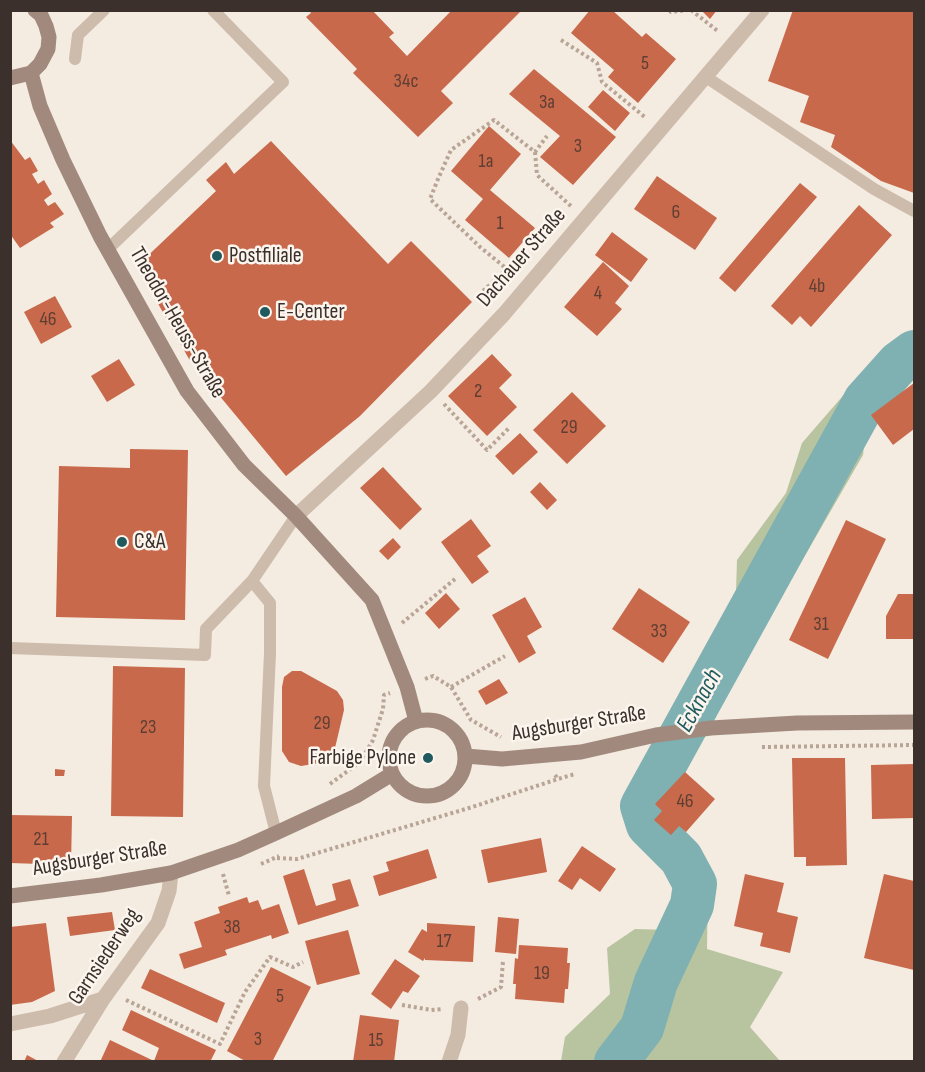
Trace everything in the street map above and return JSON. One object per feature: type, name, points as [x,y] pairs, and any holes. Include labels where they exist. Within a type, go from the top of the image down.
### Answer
[{"type":"main road","points":[[10,78],[31,73],[40,64],[48,49],[49,38],[41,12]]},
{"type":"main road","name":"Theodor-Heuss-Straße","points":[[31,73],[40,106],[63,160],[108,249],[187,391],[244,465],[296,516],[368,595],[407,687],[416,721]]},
{"type":"main road","points":[[434,720],[446,724],[457,734],[466,756],[459,780],[448,791],[434,796],[421,796],[407,791],[392,774],[389,751],[395,736],[407,725],[416,721],[434,720]]},
{"type":"main road","name":"Augsburger Straße","points":[[466,756],[502,759],[581,752],[656,735],[711,728],[797,723],[915,722]]},
{"type":"main road","name":"Augsburger Straße","points":[[10,896],[101,885],[171,873],[276,833],[356,796],[392,774]]},
{"type":"street","name":"Dachauer Straße","points":[[296,516],[431,391],[504,314],[762,10]]},
{"type":"street","name":"Garnsiederweg","points":[[64,1062],[106,996],[158,923],[169,891],[171,873]]},
{"type":"street","points":[[10,1024],[50,1016],[106,996]]},
{"type":"street","points":[[449,1062],[458,1035],[460,1008]]},
{"type":"lane","points":[[75,59],[78,35],[104,10]]},
{"type":"lane","points":[[108,249],[283,82],[213,10]]},
{"type":"lane","points":[[706,77],[874,189],[915,211]]},
{"type":"lane","points":[[10,648],[205,655],[206,629],[252,582],[296,516]]},
{"type":"lane","points":[[252,582],[270,603],[264,786],[276,833]]},
{"type":"path","points":[[669,10],[671,12],[690,10],[734,44]]},
{"type":"path","points":[[561,40],[597,63],[602,82],[661,130]]},
{"type":"path","points":[[483,291],[507,269],[480,247],[430,199],[451,150],[494,120],[536,152]]},
{"type":"path","points":[[548,136],[536,152],[537,175],[586,219]]},
{"type":"path","points":[[431,391],[487,450],[510,427]]},
{"type":"path","points":[[387,636],[455,579]]},
{"type":"path","points":[[451,687],[505,656]]},
{"type":"path","points":[[433,676],[451,687],[471,720],[499,737]]},
{"type":"path","points":[[323,789],[360,762],[373,740],[383,709],[384,695]]},
{"type":"path","points":[[755,747],[915,745]]},
{"type":"path","points":[[277,858],[297,859],[558,779]]},
{"type":"path","points":[[106,996],[220,1044],[245,992],[270,957],[294,967],[303,962]]},
{"type":"green space","points":[[914,338],[914,378],[868,413],[863,455],[717,708],[669,713],[736,591],[737,560],[786,493],[802,443],[854,383],[894,350]]},
{"type":"green space","points":[[677,760],[650,811],[652,820],[687,851],[708,883],[707,949],[783,972],[750,1027],[780,1061],[561,1061],[565,1037],[610,994],[607,948],[635,929],[669,930],[683,909],[686,891],[673,861],[637,826],[633,812],[655,761]]},
{"type":"building","points":[[309,10],[372,10],[394,33],[389,37],[407,56],[452,10],[522,10],[441,91],[453,103],[418,137],[353,73],[357,69],[306,17],[311,13]]},
{"type":"building","points":[[590,10],[612,10],[642,37],[646,33],[676,59],[638,103],[608,77],[614,70],[571,33]]},
{"type":"building","points":[[701,10],[717,10],[710,19]]},
{"type":"building","points":[[793,10],[801,12],[802,10],[914,10],[914,193],[881,181],[831,147],[835,135],[800,122],[809,96],[768,81]]},
{"type":"building","points":[[534,69],[616,137],[573,185],[540,157],[560,136],[509,94]]},
{"type":"building","points":[[603,90],[630,113],[615,131],[588,107]]},
{"type":"building","points":[[489,126],[521,154],[490,190],[535,228],[509,258],[465,220],[483,199],[451,171]]},
{"type":"building","points":[[10,140],[25,160],[30,157],[38,171],[32,174],[38,184],[44,180],[52,194],[44,200],[48,206],[55,202],[64,214],[50,223],[54,227],[20,248],[10,234]]},
{"type":"building","points":[[271,141],[388,264],[411,241],[472,302],[360,416],[286,476],[189,359],[137,266],[216,191],[206,180],[226,162],[234,174]]},
{"type":"building","points":[[657,176],[717,218],[695,250],[634,209]]},
{"type":"building","points":[[800,183],[817,197],[735,292],[719,278]]},
{"type":"building","points":[[859,205],[892,235],[811,327],[800,316],[792,325],[771,306]]},
{"type":"building","points":[[612,232],[648,259],[631,282],[595,255]]},
{"type":"building","points":[[603,262],[629,286],[615,303],[622,309],[597,336],[564,307]]},
{"type":"building","points":[[55,296],[72,327],[41,344],[24,312]]},
{"type":"building","points":[[492,354],[512,375],[499,388],[517,407],[487,436],[448,396]]},
{"type":"building","points":[[119,359],[135,385],[107,402],[91,376]]},
{"type":"building","points":[[914,383],[914,429],[893,445],[871,415]]},
{"type":"building","points":[[572,392],[606,426],[567,464],[533,430]]},
{"type":"building","points":[[520,433],[538,452],[513,475],[495,456]]},
{"type":"building","name":"C&A","points":[[130,449],[188,450],[185,620],[56,617],[59,466],[130,468]]},
{"type":"building","points":[[383,467],[422,509],[400,530],[360,488]]},
{"type":"building","points":[[540,482],[557,500],[547,510],[530,492]]},
{"type":"building","points":[[471,519],[491,546],[477,556],[489,572],[472,584],[441,542]]},
{"type":"building","points":[[846,520],[886,539],[828,659],[789,640]]},
{"type":"building","points":[[393,538],[401,547],[388,560],[379,551]]},
{"type":"building","points":[[639,588],[690,622],[663,663],[612,629]]},
{"type":"building","points":[[446,593],[460,609],[439,629],[425,613]]},
{"type":"building","points":[[898,594],[914,594],[914,639],[886,639],[886,616]]},
{"type":"building","points":[[525,597],[542,627],[527,636],[536,653],[519,663],[492,615]]},
{"type":"building","points":[[113,666],[185,668],[183,817],[111,816]]},
{"type":"building","points":[[292,671],[301,671],[337,691],[343,700],[344,710],[335,748],[329,757],[319,763],[301,766],[289,762],[282,751],[282,687],[284,677]]},
{"type":"building","points":[[499,679],[508,693],[486,705],[478,691]]},
{"type":"building","points":[[792,758],[845,758],[847,865],[806,866],[806,857],[794,857]]},
{"type":"building","points":[[914,764],[914,818],[872,819],[871,765]]},
{"type":"building","points":[[55,769],[65,770],[64,776],[55,776]]},
{"type":"building","points":[[685,772],[715,799],[686,832],[679,826],[671,835],[654,820],[662,811],[655,804]]},
{"type":"building","points":[[10,815],[72,816],[71,865],[10,863]]},
{"type":"building","points":[[541,838],[547,872],[488,883],[481,850]]},
{"type":"building","points":[[582,846],[616,869],[600,892],[580,878],[572,890],[558,881]]},
{"type":"building","points":[[428,849],[437,878],[379,896],[373,876],[389,871],[386,862]]},
{"type":"building","points":[[304,869],[316,906],[336,900],[332,884],[350,879],[359,906],[298,925],[283,876]]},
{"type":"building","points":[[745,874],[784,883],[777,912],[798,917],[790,953],[760,946],[763,933],[734,926]]},
{"type":"building","points":[[884,874],[914,881],[914,970],[864,958]]},
{"type":"building","points":[[247,897],[249,903],[258,900],[262,910],[279,904],[289,933],[272,939],[271,935],[225,950],[227,955],[184,969],[179,954],[202,947],[194,922],[220,913],[218,907]]},
{"type":"building","points":[[112,912],[115,930],[70,936],[67,917]]},
{"type":"building","points":[[498,917],[519,919],[516,954],[495,952]]},
{"type":"building","points":[[46,923],[55,991],[32,1002],[10,1005],[10,927]]},
{"type":"building","points":[[427,923],[475,926],[473,962],[425,960],[425,958],[423,961],[408,952],[422,929],[427,932]]},
{"type":"building","points":[[348,930],[360,974],[317,985],[305,941]]},
{"type":"building","points":[[519,945],[568,948],[567,963],[570,963],[568,989],[565,989],[564,1003],[515,999],[516,984],[513,984],[515,958],[518,959]]},
{"type":"building","points":[[395,959],[420,976],[408,993],[403,991],[391,1009],[371,994]]},
{"type":"building","points":[[271,967],[311,987],[272,1062],[247,1062],[227,1051]]},
{"type":"building","points":[[150,969],[225,1003],[217,1023],[141,988]]},
{"type":"building","points":[[131,1010],[216,1050],[210,1062],[100,1062],[110,1040],[154,1061],[159,1048],[122,1030]]},
{"type":"building","points":[[360,1015],[399,1020],[394,1062],[353,1062]]},
{"type":"building","points":[[27,1055],[40,1062],[24,1062]]},
{"type":"waterway","name":"Ecknach","points":[[616,1062],[642,1028],[656,982],[692,905],[695,884],[681,858],[648,825],[642,806],[865,401],[899,363],[914,352]]},
{"type":"place","name":"Postfiliale","points":[[217,256]]},
{"type":"place","name":"E-Center","points":[[265,312]]},
{"type":"place","name":"C&A","points":[[122,542]]},
{"type":"place","name":"Farbige Pylone","points":[[428,758]]}]
